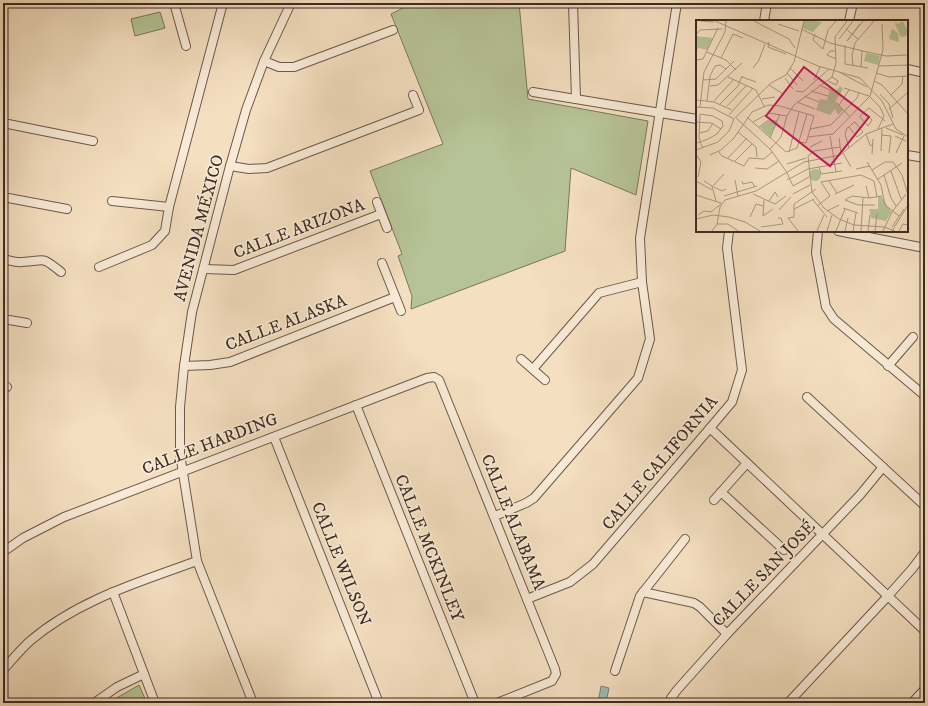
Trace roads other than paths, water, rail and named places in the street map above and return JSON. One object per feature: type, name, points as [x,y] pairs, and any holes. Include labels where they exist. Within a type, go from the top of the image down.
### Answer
[{"type":"street","points":[[174,3],[186,46]]},
{"type":"street","points":[[99,267],[152,245],[164,231],[223,3]]},
{"type":"street","name":"AVENIDA MÉXICO","points":[[253,703],[197,561],[182,471],[179,437],[180,407],[192,312],[230,166],[246,110],[264,61],[291,3]]},
{"type":"street","points":[[573,3],[576,99]]},
{"type":"street","points":[[495,516],[534,498],[638,378],[650,339],[642,282],[640,238],[677,3]]},
{"type":"street","points":[[764,20],[766,3]]},
{"type":"street","points":[[849,20],[853,3]]},
{"type":"street","points":[[264,61],[279,67],[294,67],[393,30]]},
{"type":"street","points":[[908,69],[925,73]]},
{"type":"street","points":[[533,92],[696,119]]},
{"type":"street","points":[[230,166],[249,169],[267,168],[419,110],[413,94]]},
{"type":"street","points":[[3,123],[93,141]]},
{"type":"street","points":[[908,155],[925,158]]},
{"type":"street","points":[[3,197],[67,209]]},
{"type":"street","points":[[112,201],[169,207]]},
{"type":"street","points":[[377,202],[387,228]]},
{"type":"street","name":"CALLE ARIZONA","points":[[204,269],[234,270],[381,214]]},
{"type":"street","name":"CALLE CALIFORNIA","points":[[528,599],[570,582],[593,564],[732,402],[742,370],[727,248],[729,232]]},
{"type":"street","points":[[818,232],[816,253],[826,307],[834,319],[925,396]]},
{"type":"street","points":[[843,232],[925,248]]},
{"type":"street","points":[[3,259],[22,262],[43,259],[49,262],[60,272]]},
{"type":"street","points":[[382,263],[401,311]]},
{"type":"street","points":[[533,369],[599,293],[642,282]]},
{"type":"street","name":"CALLE ALASKA","points":[[184,366],[210,365],[230,362],[395,297]]},
{"type":"street","points":[[3,319],[27,323]]},
{"type":"street","points":[[888,366],[914,337]]},
{"type":"street","points":[[521,359],[545,380]]},
{"type":"street","name":"CALLE ALABAMA","points":[[434,377],[439,380],[495,516],[556,674],[552,681],[497,703]]},
{"type":"street","name":"CALLE HARDING","points":[[3,552],[23,538],[64,517],[427,378],[434,377]]},
{"type":"street","points":[[807,397],[925,506]]},
{"type":"street","name":"CALLE MCKINLEY","points":[[356,405],[475,703]]},
{"type":"street","points":[[710,428],[925,631]]},
{"type":"street","name":"CALLE WILSON","points":[[274,437],[379,703]]},
{"type":"street","points":[[714,500],[747,463]]},
{"type":"street","name":"CALLE SAN JOSÉ","points":[[670,703],[671,698],[677,690],[727,634],[860,495],[883,467]]},
{"type":"street","points":[[721,492],[784,550]]},
{"type":"street","points":[[616,672],[640,596],[685,539]]},
{"type":"street","points":[[788,703],[888,596],[925,552]]},
{"type":"street","points":[[3,670],[30,642],[47,628],[88,603],[113,592],[197,561]]},
{"type":"street","points":[[113,592],[155,703]]},
{"type":"street","points":[[643,592],[694,603],[727,634]]},
{"type":"street","points":[[94,703],[117,687],[144,674]]},
{"type":"street","points":[[912,703],[925,689]]},
{"type":"water","points":[[601,686],[609,688],[606,703],[598,703]]}]
